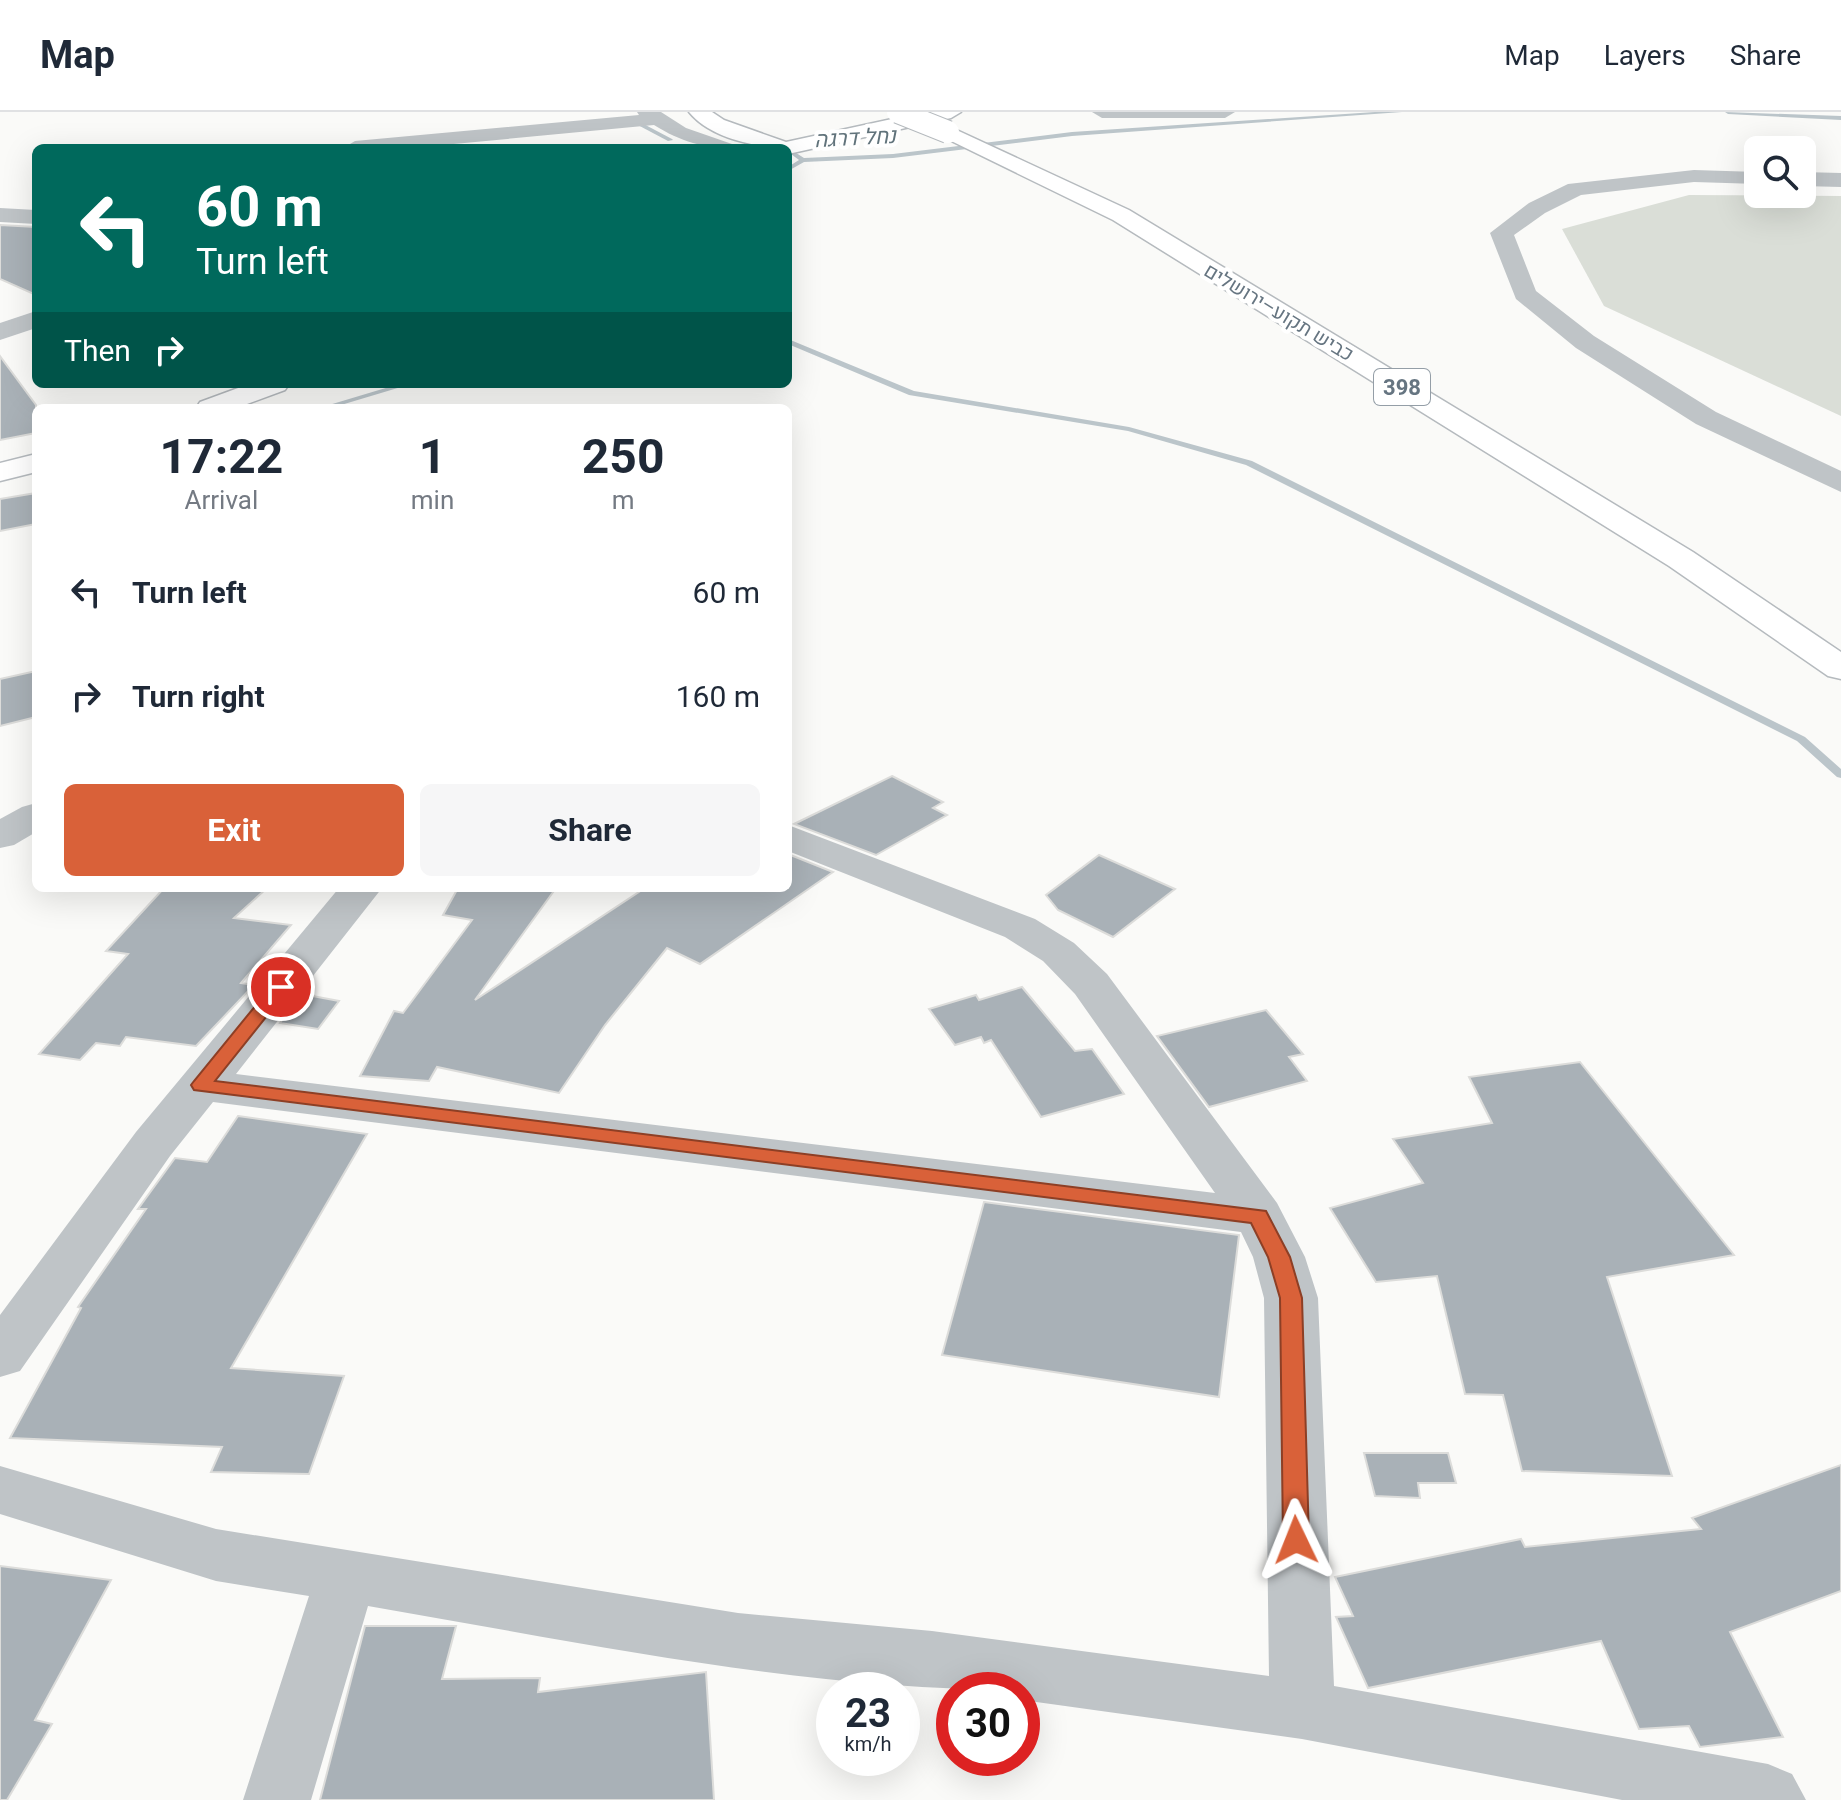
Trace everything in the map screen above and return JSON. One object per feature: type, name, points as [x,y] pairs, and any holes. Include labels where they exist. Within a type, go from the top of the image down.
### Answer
[{"type":"main road","points":[[699,112],[717,124],[774,144]]},
{"type":"main road","name":"398","points":[[898,112],[949,122]]},
{"type":"main road","points":[[792,147],[949,122]]},
{"type":"main road","name":"כביש תקוע–ירושלים","points":[[949,122],[1121,215],[1681,559],[1841,668]]},
{"type":"main road","points":[[221,404],[264,388]]},
{"type":"main road","points":[[0,472],[32,464]]},
{"type":"street","points":[[1102,112],[1225,112]]},
{"type":"street","points":[[383,144],[651,115],[679,132],[714,144]]},
{"type":"street","points":[[1744,178],[1694,176],[1576,189],[1537,208],[1502,233],[1525,294],[1585,342],[1706,418],[1841,483]]},
{"type":"street","points":[[1816,179],[1841,180]]},
{"type":"street","points":[[0,215],[32,217]]},
{"type":"street","points":[[0,332],[32,320]]},
{"type":"street","points":[[0,836],[32,817]]},
{"type":"street","points":[[792,839],[1046,940],[1068,958],[1091,984],[1259,1216],[1279,1257],[1291,1298],[1302,1710]]},
{"type":"street","points":[[0,1356],[144,1156],[358,892]]},
{"type":"street","points":[[201,1085],[1259,1216]]},
{"type":"street","points":[[0,1490],[216,1555],[738,1641],[932,1659],[1302,1710],[1752,1793],[1772,1800]]},
{"type":"street","points":[[277,1800],[346,1577]]},
{"type":"shaded area","points":[[1689,195],[1744,195],[1744,208],[1816,208],[1816,196],[1841,196],[1841,416],[1604,306],[1562,229]]},
{"type":"building","points":[[0,225],[32,227],[32,293],[0,279]]},
{"type":"building","points":[[0,356],[35,404],[32,404],[32,434],[0,440]]},
{"type":"building","points":[[32,494],[32,525],[0,531],[0,499]]},
{"type":"building","points":[[32,672],[32,718],[0,726],[0,679]]},
{"type":"building","points":[[892,776],[943,802],[933,808],[947,815],[876,855],[794,824]]},
{"type":"building","points":[[1099,855],[1175,889],[1113,937],[1058,910],[1046,895]]},
{"type":"building","points":[[792,856],[833,872],[700,964],[667,948],[605,1025],[559,1093],[437,1067],[429,1081],[360,1076],[394,1011],[403,1013],[472,920],[443,915],[456,892],[553,892],[475,1000],[639,892],[792,892]]},
{"type":"building","points":[[160,892],[263,892],[234,918],[291,925],[241,983],[254,985],[196,1046],[126,1037],[120,1046],[96,1043],[80,1060],[39,1054],[128,954],[106,951]]},
{"type":"building","points":[[1022,987],[1075,1051],[1092,1049],[1124,1094],[1041,1117],[991,1040],[984,1043],[981,1037],[955,1045],[929,1009],[976,995],[979,1000]]},
{"type":"building","points":[[302,994],[339,1001],[318,1029],[280,1023]]},
{"type":"building","points":[[1266,1010],[1303,1054],[1289,1057],[1307,1081],[1209,1107],[1157,1036]]},
{"type":"building","points":[[1580,1062],[1734,1255],[1607,1277],[1672,1476],[1522,1471],[1503,1395],[1465,1394],[1437,1276],[1376,1282],[1330,1208],[1423,1183],[1393,1139],[1492,1123],[1469,1077]]},
{"type":"building","points":[[238,1116],[367,1134],[231,1368],[344,1376],[309,1474],[211,1472],[222,1447],[10,1438],[81,1308],[78,1307],[146,1209],[138,1209],[175,1158],[207,1162]]},
{"type":"building","points":[[984,1202],[1239,1235],[1219,1397],[942,1355]]},
{"type":"building","points":[[1364,1453],[1448,1453],[1456,1483],[1418,1483],[1420,1498],[1375,1496]]},
{"type":"building","points":[[1841,1465],[1841,1591],[1730,1632],[1783,1737],[1700,1747],[1689,1726],[1639,1729],[1601,1641],[1368,1688],[1336,1617],[1353,1616],[1335,1577],[1521,1539],[1525,1547],[1701,1529],[1692,1518]]},
{"type":"building","points":[[0,1566],[111,1580],[35,1720],[52,1724],[7,1800],[0,1800]]},
{"type":"building","points":[[365,1626],[456,1626],[442,1679],[540,1678],[538,1692],[706,1672],[714,1800],[320,1800]]},
{"type":"waterway","name":"נחל דרגה","points":[[803,160],[893,156],[1072,134],[1399,112]]},
{"type":"waterway","name":"נחל דרגה","points":[[1728,112],[1841,118]]},
{"type":"waterway","name":"נחל דרגה","points":[[636,122],[670,140]]},
{"type":"waterway","name":"נחל דרגה","points":[[793,153],[803,160]]},
{"type":"waterway","points":[[792,167],[803,160]]},
{"type":"waterway","points":[[792,343],[912,393],[1129,429],[1249,463],[1801,739],[1841,775]]},
{"type":"waterway","points":[[337,404],[393,388]]},
{"type":"route","points":[[281,987],[201,1085],[1259,1216],[1279,1257],[1291,1298],[1296,1540]]}]
